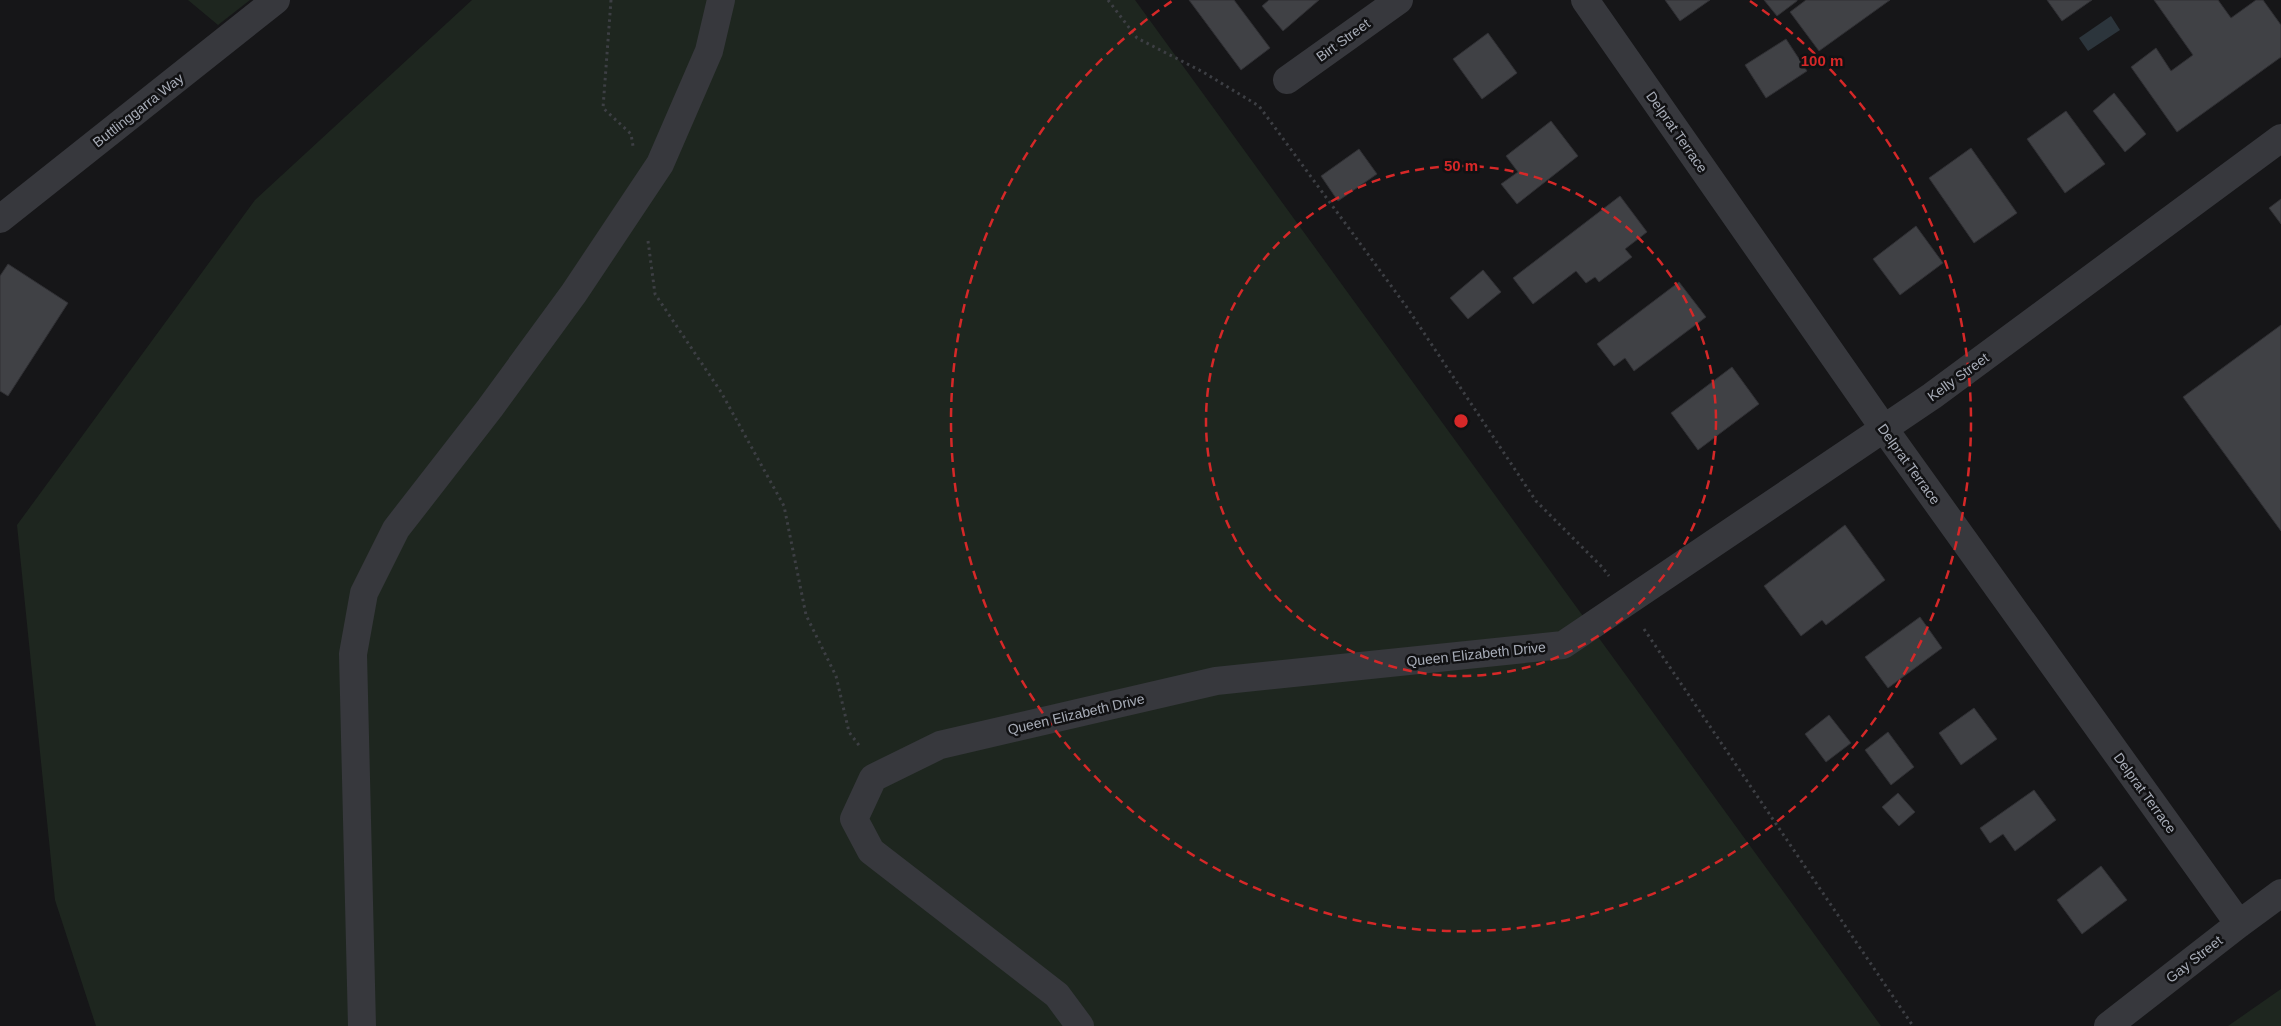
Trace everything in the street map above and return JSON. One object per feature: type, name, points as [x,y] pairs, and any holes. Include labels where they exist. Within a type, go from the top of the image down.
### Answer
[{"type":"street","name":"Buttlinggarra Way","points":[[0,219],[276,0]]},
{"type":"street","points":[[362,1026],[353,654],[364,593],[396,529],[490,408],[574,293],[660,164],[709,50],[721,0]]},
{"type":"street","name":"Birt Street","points":[[1287,80],[1399,0]]},
{"type":"street","name":"Delprat Terrace","points":[[1585,0],[1885,430],[2239,924]]},
{"type":"street","name":"Kelly Street","points":[[1626,602],[1885,430],[2281,138]]},
{"type":"street","name":"Queen Elizabeth Drive","points":[[1080,1026],[1057,995],[871,851],[854,819],[872,778],[940,745],[1216,681],[1563,645],[1626,602]]},
{"type":"street","name":"Gay Street","points":[[2108,1026],[2281,893]]},
{"type":"path","points":[[611,0],[603,108],[631,134],[655,294],[721,392],[784,506],[806,615],[836,676],[849,732],[882,774]]},
{"type":"path","points":[[1108,0],[1137,38],[1202,72],[1258,106],[1406,306],[1536,501],[1602,567],[1913,1026]]},
{"type":"shaded area","points":[[188,0],[250,0],[218,25]]},
{"type":"shaded area","points":[[472,0],[1135,0],[1881,1026],[96,1026],[55,900],[17,525],[255,200]]},
{"type":"shaded area","points":[[2111,16],[2120,30],[2088,51],[2079,38]]},
{"type":"shaded area","points":[[2281,989],[2281,1026],[2228,1026]]},
{"type":"building","points":[[1189,0],[1234,0],[1270,48],[1241,70]]},
{"type":"building","points":[[1269,0],[1319,0],[1283,31],[1262,6]]},
{"type":"building","points":[[1665,0],[1710,0],[1680,21]]},
{"type":"building","points":[[1764,0],[1797,0],[1797,1],[1777,16]]},
{"type":"building","points":[[1806,0],[1890,0],[1819,51],[1790,12]]},
{"type":"building","points":[[2047,0],[2092,0],[2062,21]]},
{"type":"building","points":[[2154,0],[2218,0],[2231,18],[2256,0],[2263,0],[2281,25],[2281,57],[2177,132],[2131,67],[2156,48],[2171,71],[2193,55]]},
{"type":"building","points":[[1488,33],[1517,73],[1482,99],[1453,59]]},
{"type":"building","points":[[1786,39],[1807,71],[1766,98],[1745,65]]},
{"type":"building","points":[[2114,93],[2146,134],[2125,152],[2093,111]]},
{"type":"building","points":[[2066,111],[2105,164],[2065,193],[2027,139]]},
{"type":"building","points":[[1551,121],[1578,156],[1517,204],[1501,184],[1518,172],[1506,156]]},
{"type":"building","points":[[1971,148],[2017,213],[1974,243],[1929,178]]},
{"type":"building","points":[[1359,149],[1377,174],[1338,201],[1321,176]]},
{"type":"building","points":[[1620,196],[1647,232],[1625,249],[1632,257],[1599,282],[1595,277],[1586,283],[1576,271],[1533,304],[1513,278]]},
{"type":"building","points":[[2281,199],[2281,224],[2269,208]]},
{"type":"building","points":[[1916,226],[1943,263],[1900,295],[1873,259]]},
{"type":"building","points":[[8,264],[68,303],[8,396],[0,391],[0,276]]},
{"type":"building","points":[[1483,270],[1501,292],[1468,319],[1450,298]]},
{"type":"building","points":[[1679,282],[1706,317],[1634,371],[1625,358],[1614,366],[1597,344]]},
{"type":"building","points":[[2281,325],[2281,531],[2183,397]]},
{"type":"building","points":[[1732,367],[1759,404],[1698,450],[1671,413]]},
{"type":"building","points":[[1845,525],[1885,580],[1826,625],[1822,620],[1801,636],[1764,586]]},
{"type":"building","points":[[1920,617],[1942,648],[1888,688],[1865,657]]},
{"type":"building","points":[[1974,708],[1997,739],[1961,765],[1939,733]]},
{"type":"building","points":[[1829,715],[1851,743],[1826,762],[1805,734]]},
{"type":"building","points":[[1888,732],[1914,767],[1891,785],[1865,750]]},
{"type":"building","points":[[2034,790],[2056,820],[2015,851],[2003,834],[1990,843],[1980,828]]},
{"type":"building","points":[[1898,793],[1915,812],[1899,826],[1882,807]]},
{"type":"building","points":[[2101,866],[2127,900],[2082,934],[2057,900]]}]
